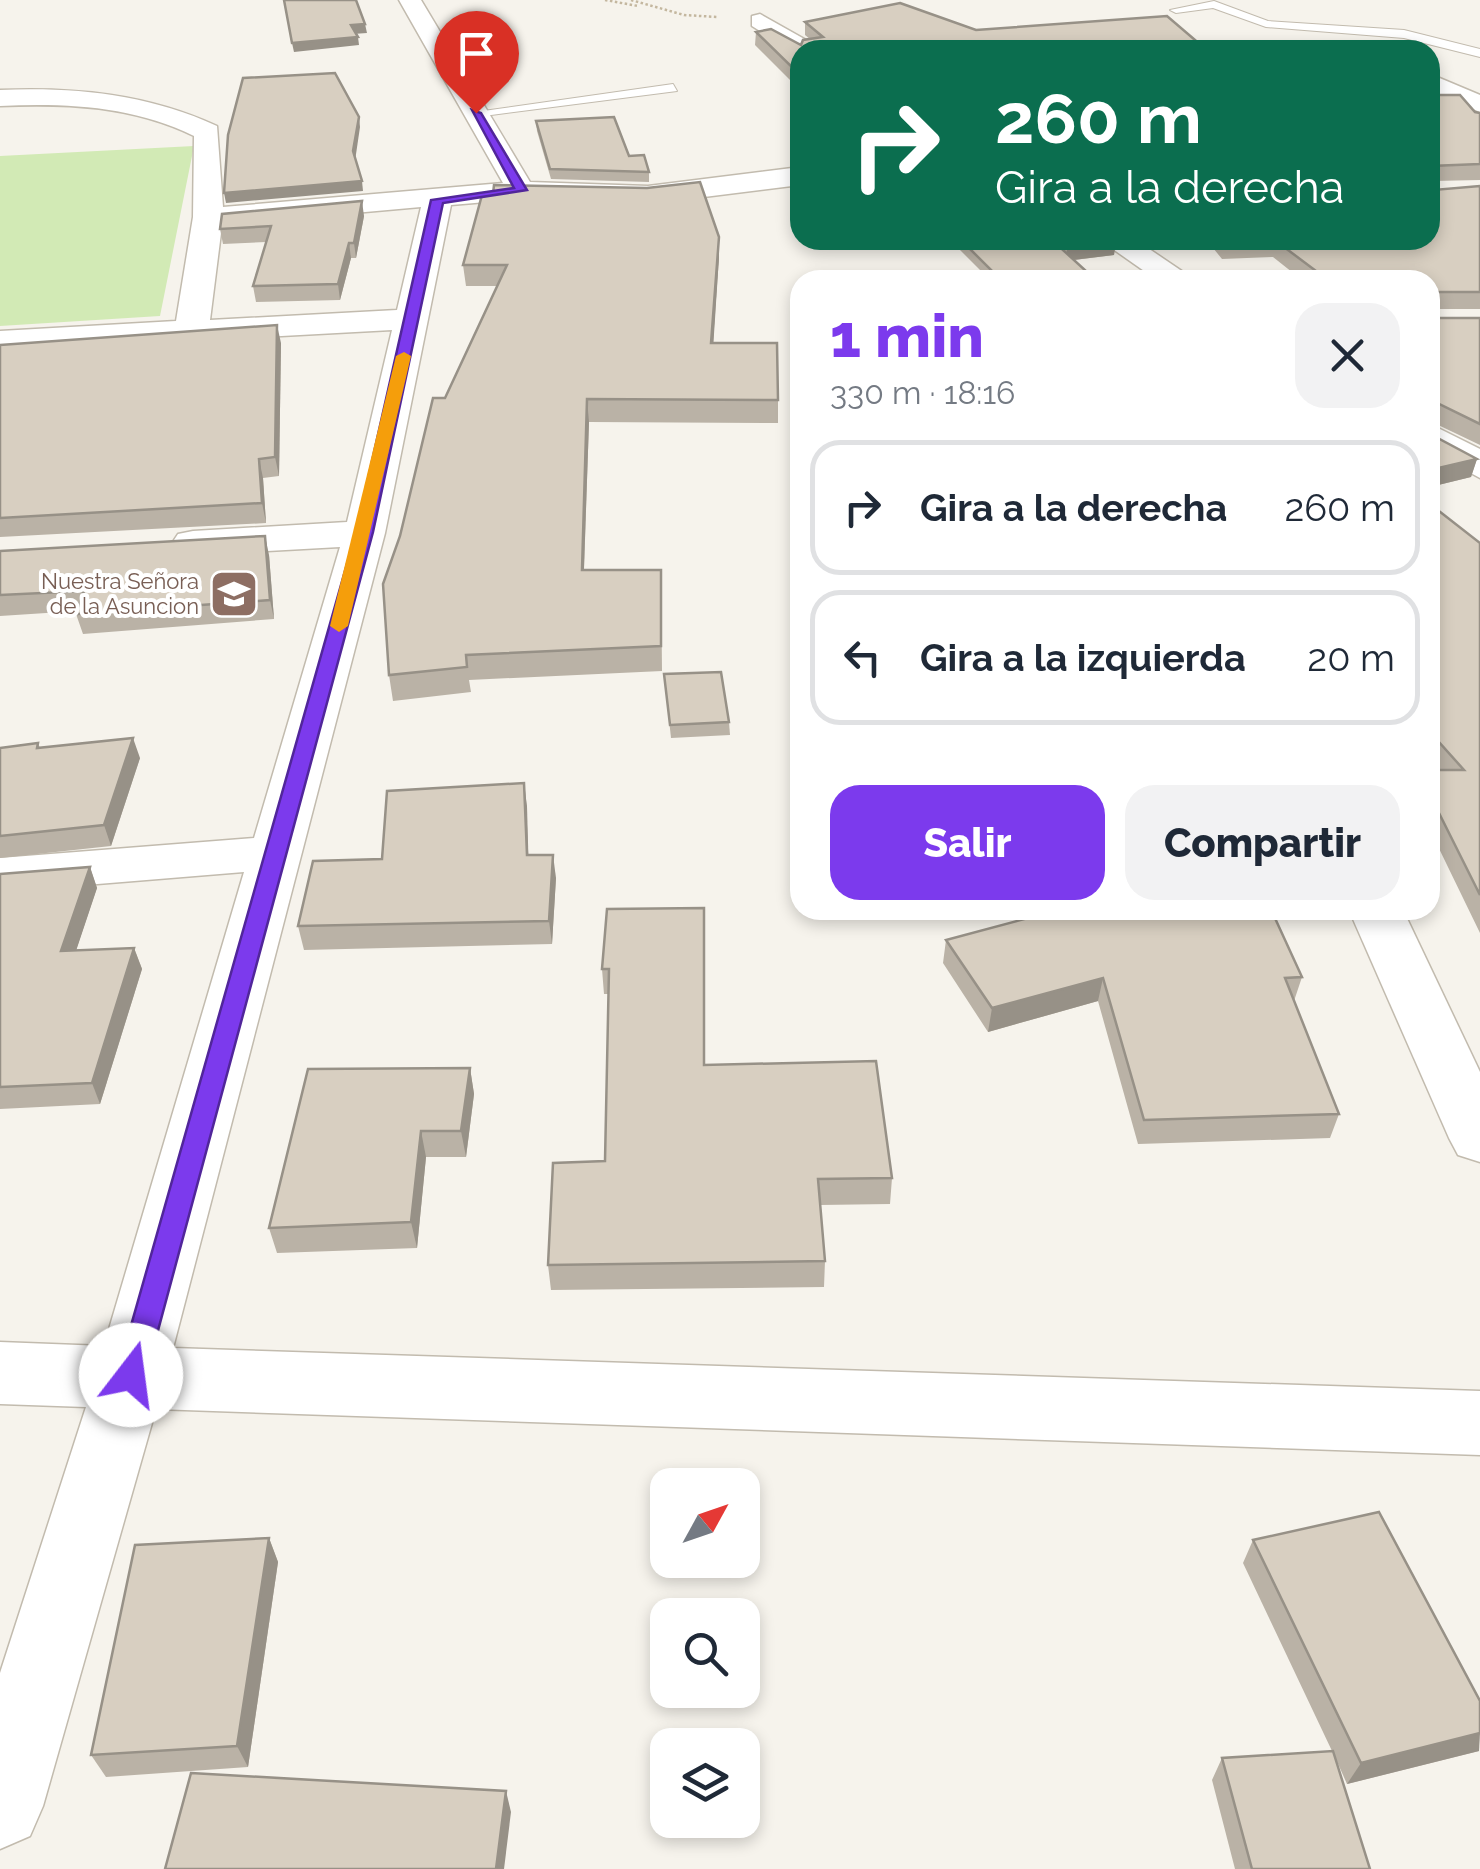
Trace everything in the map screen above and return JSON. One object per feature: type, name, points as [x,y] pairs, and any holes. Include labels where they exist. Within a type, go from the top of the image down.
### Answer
[{"type":"street","points":[[410,0],[521,190]]},
{"type":"street","points":[[760,21],[791,40]]},
{"type":"street","points":[[1440,86],[1473,98]]},
{"type":"street","points":[[1440,96],[1473,98]]},
{"type":"street","points":[[0,98],[98,99],[149,110],[206,132],[208,217],[191,332]]},
{"type":"street","points":[[208,217],[521,190],[648,194],[790,177]]},
{"type":"street","points":[[0,1806],[131,1375],[365,532],[437,200]]},
{"type":"street","points":[[1130,250],[1163,270]]},
{"type":"street","points":[[0,341],[412,320]]},
{"type":"street","points":[[1440,424],[1480,424]]},
{"type":"street","points":[[1440,441],[1480,466]]},
{"type":"street","points":[[154,545],[365,532]]},
{"type":"street","points":[[0,875],[276,852]]},
{"type":"street","points":[[1381,920],[1480,1138]]},
{"type":"street","points":[[0,1374],[131,1375],[1480,1423]]},
{"type":"lane","points":[[1176,10],[1189,4],[1214,4],[1266,24],[1404,34],[1428,40]]},
{"type":"lane","points":[[1440,43],[1480,53]]},
{"type":"lane","points":[[476,113],[673,88]]},
{"type":"path","points":[[605,0],[760,21]]},
{"type":"path","points":[[631,0],[666,10]]},
{"type":"green space","points":[[194,146],[160,316],[0,326],[0,156]]},
{"type":"building","points":[[284,0],[356,0],[365,24],[351,25],[358,37],[292,43]]},
{"type":"building","points":[[900,3],[976,30],[1167,16],[1195,40],[803,40],[823,37],[805,22]]},
{"type":"building","points":[[771,29],[792,40],[790,65],[756,32]]},
{"type":"building","points":[[335,73],[359,117],[353,151],[362,181],[224,193],[228,135],[243,78]]},
{"type":"building","points":[[1440,95],[1460,95],[1480,113],[1480,164],[1440,166]]},
{"type":"building","points":[[614,117],[629,156],[644,155],[649,172],[550,169],[536,121]]},
{"type":"building","points":[[700,182],[719,237],[711,343],[777,343],[778,400],[587,399],[582,570],[661,570],[661,646],[466,655],[467,667],[389,675],[383,584],[400,536],[433,398],[445,398],[507,265],[463,265],[482,195],[493,194],[494,185],[647,188]]},
{"type":"building","points":[[1480,186],[1480,292],[1440,292],[1440,270],[1315,270],[1288,250],[1440,250],[1440,189]]},
{"type":"building","points":[[362,201],[354,243],[349,243],[338,284],[253,286],[271,226],[220,229],[222,214]]},
{"type":"building","points":[[971,250],[1063,250],[1085,270],[991,270]]},
{"type":"building","points":[[1440,318],[1480,318],[1480,424],[1440,404]]},
{"type":"building","points":[[277,325],[275,457],[259,459],[262,503],[0,518],[0,345]]},
{"type":"building","points":[[1440,439],[1477,459],[1440,468]]},
{"type":"building","points":[[1440,512],[1480,543],[1480,895],[1440,815],[1440,770],[1464,770],[1440,743]]},
{"type":"building","points":[[265,536],[270,600],[76,614],[84,591],[0,595],[0,551]]},
{"type":"building","points":[[721,672],[729,722],[670,725],[664,674]]},
{"type":"building","points":[[133,738],[104,825],[0,836],[0,748]]},
{"type":"building","points":[[524,783],[527,855],[553,855],[549,921],[298,926],[313,861],[382,859],[387,791]]},
{"type":"building","points":[[90,867],[61,951],[134,948],[92,1083],[0,1087],[0,874]]},
{"type":"building","points":[[704,908],[704,1065],[876,1061],[892,1178],[818,1179],[825,1261],[548,1265],[553,1163],[605,1161],[609,969],[602,969],[607,909]]},
{"type":"building","points":[[1021,920],[1276,920],[1302,977],[1285,978],[1339,1114],[1144,1120],[1103,978],[992,1008],[946,940]]},
{"type":"building","points":[[470,1068],[461,1131],[421,1131],[411,1222],[269,1228],[308,1069]]},
{"type":"building","points":[[1379,1512],[1480,1701],[1480,1733],[1361,1763],[1253,1540]]},
{"type":"building","points":[[269,1538],[237,1746],[91,1755],[135,1545]]},
{"type":"building","points":[[1333,1751],[1370,1869],[1252,1869],[1222,1758]]},
{"type":"building","points":[[191,1773],[506,1791],[496,1869],[165,1869]]},
{"type":"slow traffic","points":[[339,626],[365,532],[404,356]]},
{"type":"place","name":"Nuestra Señora de la Asuncion","points":[[234,594]]},
{"type":"route","points":[[131,1375],[365,532],[437,200],[521,190],[476,113]]}]
